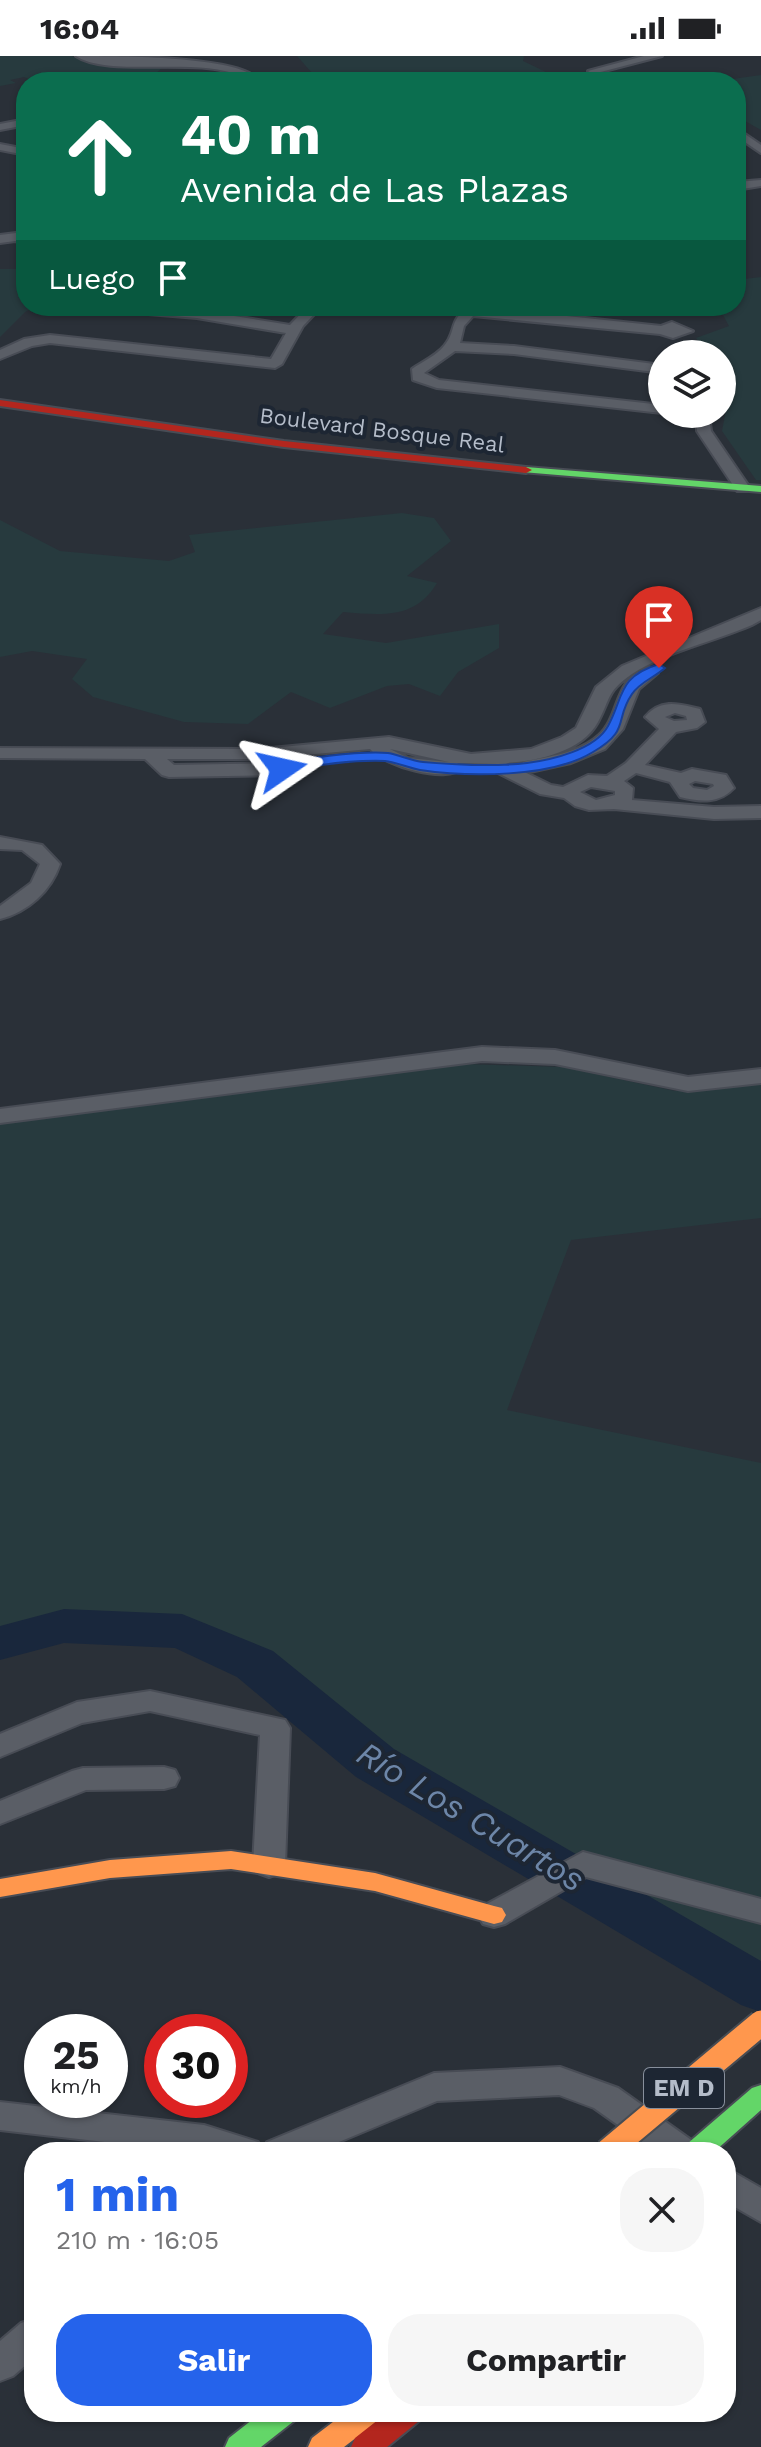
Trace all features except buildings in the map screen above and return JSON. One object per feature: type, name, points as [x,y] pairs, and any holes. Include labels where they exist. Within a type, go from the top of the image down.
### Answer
[{"type":"main road","name":"Boulevard Bosque Real","points":[[0,403],[466,470],[761,500]]},
{"type":"main road","name":"Boulevard Bosque Real","points":[[0,420],[244,452],[752,489]]},
{"type":"main road","points":[[0,1888],[110,1869],[231,1860],[375,1882],[494,1915]]},
{"type":"main road","name":"EM D","points":[[619,2142],[761,2023]]},
{"type":"main road","name":"EM D","points":[[707,2142],[761,2095]]},
{"type":"main road","points":[[239,2447],[271,2422]]},
{"type":"main road","points":[[322,2447],[355,2422]]},
{"type":"main road","points":[[365,2447],[396,2422]]},
{"type":"street","points":[[81,56],[96,61],[189,63],[232,68],[240,72]]},
{"type":"street","points":[[608,72],[657,56]]},
{"type":"street","points":[[10,111],[16,112]]},
{"type":"street","points":[[209,316],[294,330]]},
{"type":"street","points":[[0,355],[29,342],[50,339],[275,364],[294,330],[306,316]]},
{"type":"street","points":[[468,316],[457,326],[451,347],[417,372],[418,377],[437,384],[648,407]]},
{"type":"street","points":[[538,316],[663,330]]},
{"type":"street","points":[[451,347],[514,350],[648,367]]},
{"type":"street","points":[[704,428],[716,453],[752,489]]},
{"type":"street","points":[[716,453],[712,461],[723,487]]},
{"type":"street","points":[[0,753],[301,755],[388,750],[408,743],[437,754],[473,758],[532,755],[575,738],[594,716],[601,692],[629,668],[663,651],[723,632],[761,613]]},
{"type":"street","points":[[388,750],[419,766],[503,768],[548,764],[588,750],[613,731],[625,693],[644,675],[673,661],[761,630]]},
{"type":"street","points":[[617,793],[633,767],[671,727]]},
{"type":"street","points":[[150,754],[169,771],[282,769],[301,755]]},
{"type":"street","points":[[548,764],[576,788],[583,803],[617,793],[664,810],[761,812]]},
{"type":"street","points":[[633,767],[681,779]]},
{"type":"street","points":[[503,768],[547,790],[576,788]]},
{"type":"street","points":[[0,843],[30,846],[44,854],[50,864],[40,884],[30,895],[0,913]]},
{"type":"street","points":[[0,1116],[482,1054],[555,1057],[688,1084],[761,1076]]},
{"type":"street","points":[[0,1746],[77,1713],[150,1701],[275,1728],[269,1865]]},
{"type":"street","points":[[0,1813],[83,1779],[164,1778]]},
{"type":"street","points":[[494,1915],[583,1864],[761,1911]]},
{"type":"street","points":[[303,2142],[434,2087],[560,2081],[606,2098],[668,2142]]},
{"type":"street","points":[[0,2116],[214,2142]]},
{"type":"street","points":[[736,2190],[761,2207]]},
{"type":"street","points":[[0,2364],[24,2344]]},
{"type":"green space","points":[[0,56],[72,56],[87,62],[166,64],[157,72],[16,72],[16,79],[10,80],[16,83],[0,86]]},
{"type":"green space","points":[[297,56],[524,56],[523,61],[546,72],[311,72]]},
{"type":"green space","points":[[761,75],[761,130],[746,122],[746,77]]},
{"type":"green space","points":[[0,269],[16,269],[16,316],[21,316],[0,337]]},
{"type":"green space","points":[[761,277],[761,480],[756,480],[722,431],[723,428],[736,428],[736,340],[696,338],[729,326],[724,316],[746,316],[746,279]]},
{"type":"green space","points":[[402,513],[434,518],[451,541],[407,576],[437,583],[418,604],[408,609],[384,614],[343,612],[323,634],[386,643],[499,624],[499,648],[458,672],[440,696],[409,684],[387,686],[330,708],[291,692],[248,724],[184,722],[93,697],[72,679],[87,659],[32,651],[0,657],[0,520],[60,551],[169,561],[195,552],[189,535]]},
{"type":"green space","points":[[464,1064],[563,1067],[675,1091],[761,1083],[761,1218],[571,1240],[507,1410],[761,1463],[761,1989],[375,1763],[255,1664],[182,1631],[64,1626],[0,1643],[0,1118]]},
{"type":"waterway","name":"Río Los Cuartos","points":[[0,1643],[64,1626],[182,1631],[255,1664],[375,1763],[761,1989]]},
{"type":"traffic: fast","points":[[526,470],[761,489]]},
{"type":"traffic: fast","points":[[707,2142],[761,2095]]},
{"type":"traffic: fast","points":[[239,2447],[271,2422]]},
{"type":"traffic: slow","points":[[0,1888],[110,1869],[231,1860],[375,1882],[494,1915]]},
{"type":"traffic: slow","points":[[619,2142],[761,2023]]},
{"type":"traffic: slow","points":[[322,2447],[355,2422]]},
{"type":"traffic: jam","points":[[0,403],[284,444],[526,470]]},
{"type":"traffic: jam","points":[[365,2447],[396,2422]]},
{"type":"route","points":[[282,769],[305,762],[387,757],[419,766],[467,769],[561,762],[588,750],[613,731],[625,693],[644,675],[659,668]]}]
